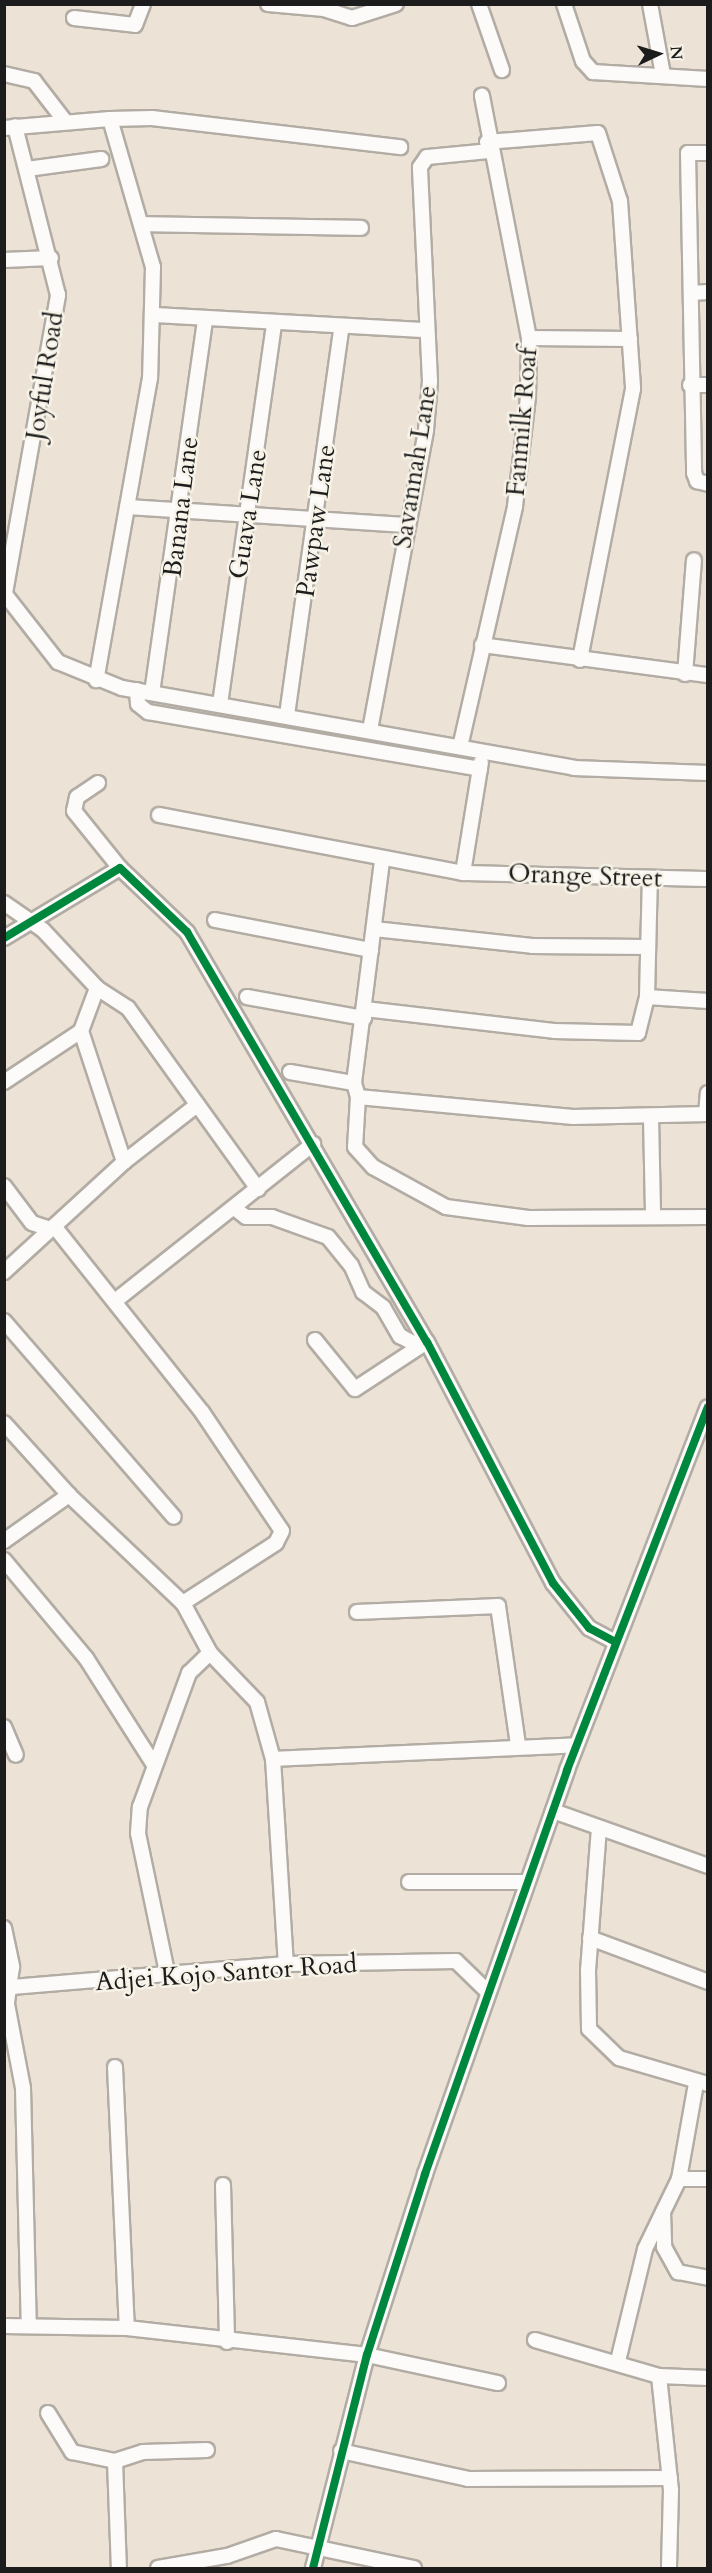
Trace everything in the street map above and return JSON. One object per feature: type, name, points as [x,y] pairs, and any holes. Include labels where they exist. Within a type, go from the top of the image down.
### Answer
[{"type":"street","points":[[74,18],[135,25],[143,4]]},
{"type":"street","points":[[268,4],[324,9],[352,18],[396,4]]},
{"type":"street","points":[[479,4],[502,70]]},
{"type":"street","points":[[564,4],[587,68],[615,75],[663,75],[708,79]]},
{"type":"street","points":[[650,4],[663,75]]},
{"type":"street","points":[[4,74],[34,81],[64,120]]},
{"type":"street","name":"Fanmilk Roaf","points":[[460,747],[525,444],[529,338],[488,146],[482,96]]},
{"type":"street","points":[[10,127],[64,120],[152,118],[400,147]]},
{"type":"street","points":[[96,680],[150,378],[155,315],[153,267],[110,119]]},
{"type":"street","name":"Joyful Road","points":[[5,593],[57,318],[51,258],[27,169],[10,127]]},
{"type":"street","name":"Savannah Lane","points":[[370,730],[406,525],[426,430],[427,330],[420,167],[427,158],[488,146],[589,131],[603,139],[620,201],[633,389],[624,453],[580,660]]},
{"type":"street","points":[[708,153],[688,153],[690,386],[694,473],[697,481],[708,484]]},
{"type":"street","points":[[27,169],[101,159]]},
{"type":"street","points":[[142,224],[361,228]]},
{"type":"street","points":[[4,260],[51,258]]},
{"type":"street","points":[[691,293],[708,292]]},
{"type":"street","points":[[155,315],[205,320],[427,330]]},
{"type":"street","name":"Banana Lane","points":[[152,693],[182,510],[205,320]]},
{"type":"street","name":"Guava Lane","points":[[220,704],[274,323]]},
{"type":"street","name":"Pawpaw Lane","points":[[287,715],[318,519],[342,326]]},
{"type":"street","points":[[529,338],[630,339]]},
{"type":"street","points":[[690,386],[708,385]]},
{"type":"street","points":[[127,507],[406,525]]},
{"type":"street","points":[[685,674],[694,560]]},
{"type":"street","points":[[5,593],[58,662],[96,680],[152,693],[607,772],[708,773]]},
{"type":"street","points":[[482,645],[685,674],[708,675]]},
{"type":"street","points":[[137,690],[138,704],[148,712],[480,769]]},
{"type":"street","points":[[463,873],[482,752]]},
{"type":"street","points":[[98,783],[77,797],[74,811],[120,868],[187,932],[313,1144],[553,1583],[588,1628],[615,1642]]},
{"type":"street","name":"Orange Street","points":[[159,815],[245,829],[382,861],[463,873],[708,879]]},
{"type":"street","points":[[382,861],[354,1083],[358,1097],[355,1147],[373,1167],[446,1207],[528,1218],[708,1217]]},
{"type":"street","points":[[4,938],[28,919],[120,868]]},
{"type":"street","points":[[247,997],[364,1014],[554,1031],[638,1033],[647,997],[651,878]]},
{"type":"street","points":[[4,903],[28,919],[97,988],[128,1008],[258,1189]]},
{"type":"street","points":[[215,920],[371,950]]},
{"type":"street","points":[[374,928],[532,946],[648,947]]},
{"type":"street","points":[[4,1082],[81,1031],[97,988]]},
{"type":"street","points":[[647,997],[708,1001]]},
{"type":"street","points":[[81,1031],[124,1162]]},
{"type":"street","points":[[290,1071],[354,1083]]},
{"type":"street","points":[[358,1097],[573,1118],[707,1114],[708,1094]]},
{"type":"street","points":[[4,1272],[124,1162],[196,1105]]},
{"type":"street","points":[[651,1116],[653,1216]]},
{"type":"street","points":[[115,1301],[313,1144]]},
{"type":"street","points":[[6,1192],[32,1223],[52,1228],[115,1301],[202,1412],[282,1531],[276,1543],[183,1602]]},
{"type":"street","points":[[234,1208],[246,1217],[272,1217],[328,1237],[351,1265],[363,1292],[382,1307],[400,1336],[422,1343]]},
{"type":"street","points":[[4,1321],[174,1518]]},
{"type":"street","points":[[315,1340],[355,1389],[422,1343]]},
{"type":"street","points":[[313,2568],[316,2548],[367,2355],[487,1991],[576,1745],[708,1407]]},
{"type":"street","points":[[4,1422],[69,1495],[183,1602],[210,1653],[257,1702],[273,1759],[286,1964]]},
{"type":"street","points":[[4,1541],[69,1495]]},
{"type":"street","points":[[4,1560],[86,1658],[153,1763]]},
{"type":"street","points":[[357,1612],[498,1606],[518,1745]]},
{"type":"street","points":[[168,1977],[138,1833],[153,1763],[189,1673],[210,1653]]},
{"type":"street","points":[[4,1727],[16,1755]]},
{"type":"street","points":[[273,1759],[518,1745],[576,1745]]},
{"type":"street","points":[[553,1811],[708,1866]]},
{"type":"street","points":[[599,1828],[590,1938],[589,2030],[619,2058],[702,2084],[679,2179],[645,2249],[618,2361]]},
{"type":"street","points":[[409,1882],[527,1882]]},
{"type":"street","points":[[4,1928],[12,1987],[6,2004],[23,2088],[29,2326]]},
{"type":"street","points":[[590,1938],[708,1982]]},
{"type":"street","name":"Adjei Kojo Santor Road","points":[[12,1987],[168,1977],[286,1964],[456,1960],[487,1991]]},
{"type":"street","points":[[115,2067],[127,2328]]},
{"type":"street","points":[[679,2179],[708,2179]]},
{"type":"street","points":[[223,2185],[227,2342]]},
{"type":"street","points":[[663,2210],[664,2247],[678,2272],[708,2278]]},
{"type":"street","points":[[4,2326],[127,2328],[227,2342],[367,2355],[498,2383]]},
{"type":"street","points":[[535,2340],[618,2361],[659,2376],[708,2378]]},
{"type":"street","points":[[659,2376],[670,2478],[669,2568]]},
{"type":"street","points":[[48,2413],[72,2452],[114,2461],[143,2452],[207,2450]]},
{"type":"street","points":[[341,2451],[468,2479],[670,2478]]},
{"type":"street","points":[[114,2461],[119,2568]]},
{"type":"street","points":[[158,2568],[227,2556],[276,2539],[414,2568]]},
{"type":"cycle path","points":[[4,938],[120,868],[187,932],[427,1342],[553,1583],[589,1628],[615,1642]]},
{"type":"cycle path","points":[[313,2568],[367,2355],[425,2174],[567,1770],[708,1407]]}]
